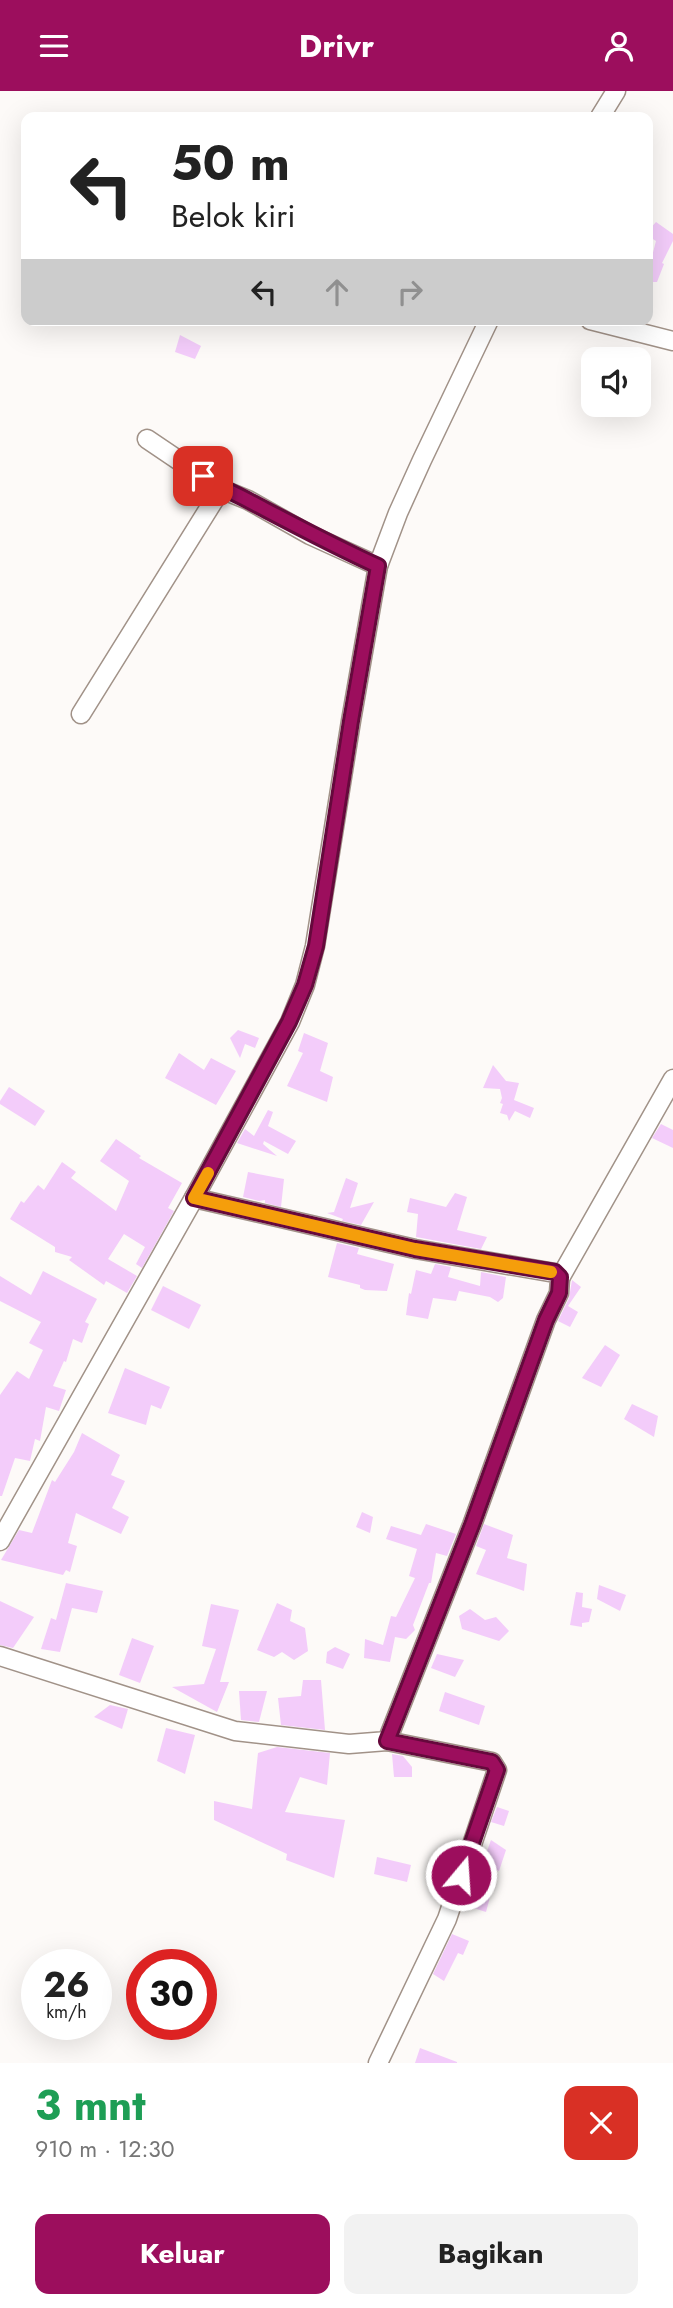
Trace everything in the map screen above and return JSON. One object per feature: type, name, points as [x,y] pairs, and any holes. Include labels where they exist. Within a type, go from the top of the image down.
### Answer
[{"type":"street","points":[[603,112],[616,91]]},
{"type":"street","points":[[0,1541],[194,1198],[289,1022],[305,985],[316,946],[378,566],[398,513],[486,326]]},
{"type":"street","points":[[614,326],[673,341]]},
{"type":"street","points":[[147,439],[221,489],[248,500],[310,535],[378,566]]},
{"type":"street","points":[[80,713],[221,489]]},
{"type":"street","points":[[387,1741],[472,1525],[546,1320],[559,1293],[560,1277],[673,1079]]},
{"type":"street","points":[[194,1198],[415,1249],[555,1272],[560,1277]]},
{"type":"street","points":[[0,1655],[235,1731],[349,1744],[387,1741],[492,1762],[497,1770],[447,1919],[379,2063]]},
{"type":"building","points":[[656,222],[673,234],[673,241],[662,263],[664,264],[657,282],[653,282],[653,252],[656,241],[653,239],[653,225]]},
{"type":"building","points":[[180,335],[201,346],[195,359],[175,352]]},
{"type":"building","points":[[238,1030],[259,1038],[255,1048],[245,1044],[240,1058],[230,1038]]},
{"type":"building","points":[[304,1033],[328,1043],[320,1071],[333,1077],[327,1102],[287,1086],[303,1053],[298,1051]]},
{"type":"building","points":[[179,1053],[204,1070],[211,1058],[236,1071],[216,1105],[165,1078]]},
{"type":"building","points":[[493,1065],[506,1081],[519,1083],[514,1100],[534,1108],[530,1118],[515,1111],[509,1121],[507,1115],[500,1113],[503,1104],[500,1103],[500,1089],[483,1088]]},
{"type":"building","points":[[9,1087],[45,1111],[35,1126],[0,1104]]},
{"type":"building","points":[[268,1110],[273,1112],[268,1126],[296,1141],[288,1154],[264,1141],[263,1144],[277,1156],[237,1143],[245,1129],[254,1136]]},
{"type":"building","points":[[661,1124],[673,1130],[673,1148],[652,1138]]},
{"type":"building","points":[[116,1139],[141,1156],[139,1158],[182,1183],[168,1208],[174,1211],[142,1268],[136,1264],[145,1247],[124,1234],[108,1259],[137,1276],[127,1293],[106,1281],[104,1285],[69,1260],[72,1257],[55,1252],[55,1247],[10,1219],[21,1201],[24,1203],[38,1185],[44,1190],[62,1162],[76,1172],[71,1178],[116,1211],[129,1181],[100,1161]]},
{"type":"building","points":[[248,1172],[284,1179],[281,1207],[265,1203],[265,1200],[243,1197]]},
{"type":"building","points":[[346,1178],[358,1183],[350,1208],[374,1202],[361,1225],[342,1221],[343,1219],[327,1213],[334,1212]]},
{"type":"building","points":[[455,1193],[467,1197],[457,1230],[487,1237],[481,1249],[416,1237],[418,1214],[407,1212],[410,1198],[446,1207]]},
{"type":"building","points":[[337,1243],[359,1248],[357,1254],[394,1264],[387,1291],[365,1290],[360,1288],[360,1285],[328,1277]]},
{"type":"building","points":[[435,1264],[451,1267],[448,1277],[480,1286],[481,1272],[506,1277],[503,1298],[498,1302],[490,1297],[459,1291],[456,1301],[433,1298],[428,1319],[406,1315],[416,1270],[431,1274]]},
{"type":"building","points":[[43,1271],[97,1299],[85,1322],[89,1324],[82,1343],[73,1339],[66,1362],[64,1361],[53,1386],[66,1390],[59,1411],[46,1407],[40,1441],[35,1439],[30,1461],[15,1458],[0,1496],[0,1395],[17,1371],[29,1379],[43,1350],[29,1343],[41,1322],[0,1301],[0,1276],[31,1295]]},
{"type":"building","points":[[572,1280],[581,1287],[568,1306],[578,1312],[570,1327],[558,1321],[569,1298]]},
{"type":"building","points":[[163,1286],[201,1305],[189,1329],[151,1310]]},
{"type":"building","points":[[605,1345],[620,1355],[601,1387],[582,1378]]},
{"type":"building","points":[[125,1368],[170,1387],[161,1409],[151,1405],[146,1425],[108,1413]]},
{"type":"building","points":[[632,1404],[658,1416],[654,1437],[624,1419]]},
{"type":"building","points":[[82,1433],[120,1455],[111,1475],[125,1481],[112,1508],[129,1517],[121,1534],[76,1513],[68,1543],[77,1546],[70,1572],[66,1570],[63,1575],[1,1560],[19,1530],[32,1533],[52,1480],[55,1482],[74,1452]]},
{"type":"building","points":[[362,1512],[373,1517],[370,1533],[356,1527]]},
{"type":"building","points":[[426,1524],[456,1534],[447,1556],[436,1553],[431,1583],[413,1625],[415,1630],[406,1639],[395,1637],[390,1662],[364,1658],[365,1639],[383,1645],[391,1616],[396,1617],[415,1578],[409,1576],[417,1549],[386,1539],[391,1526],[421,1535]]},
{"type":"building","points":[[484,1524],[513,1535],[507,1558],[527,1564],[524,1591],[476,1574],[486,1550],[476,1546]]},
{"type":"building","points":[[66,1583],[103,1591],[97,1613],[72,1608],[60,1652],[41,1649],[51,1618],[56,1620]]},
{"type":"building","points":[[599,1585],[626,1595],[620,1611],[597,1599]]},
{"type":"building","points":[[576,1592],[583,1593],[582,1607],[592,1609],[589,1622],[582,1623],[582,1627],[570,1625]]},
{"type":"building","points":[[0,1601],[34,1617],[13,1648],[0,1645]]},
{"type":"building","points":[[277,1603],[292,1610],[290,1621],[305,1628],[308,1651],[294,1660],[282,1652],[274,1657],[257,1650]]},
{"type":"building","points":[[211,1604],[239,1610],[220,1682],[229,1682],[217,1712],[172,1687],[204,1684],[216,1649],[202,1646]]},
{"type":"building","points":[[470,1609],[485,1620],[496,1617],[509,1631],[499,1641],[462,1629],[459,1616]]},
{"type":"building","points":[[132,1638],[154,1646],[140,1683],[119,1675]]},
{"type":"building","points":[[335,1647],[350,1654],[343,1669],[326,1663],[327,1652]]},
{"type":"building","points":[[437,1654],[464,1660],[455,1677],[431,1668]]},
{"type":"building","points":[[303,1680],[321,1680],[325,1730],[281,1725],[278,1698],[301,1696]]},
{"type":"building","points":[[239,1691],[267,1691],[259,1722],[241,1720]]},
{"type":"building","points":[[445,1692],[485,1706],[479,1725],[439,1711]]},
{"type":"building","points":[[110,1705],[128,1709],[122,1729],[94,1717]]},
{"type":"building","points":[[166,1728],[195,1735],[185,1774],[157,1761]]},
{"type":"building","points":[[277,1747],[330,1753],[327,1785],[300,1777],[285,1812],[345,1820],[334,1878],[286,1860],[287,1854],[214,1820],[214,1801],[252,1809],[258,1753]]},
{"type":"building","points":[[392,1754],[403,1756],[412,1767],[412,1777],[394,1777]]},
{"type":"building","points":[[497,1807],[509,1811],[504,1826],[491,1822]]},
{"type":"building","points":[[491,1840],[506,1850],[499,1871],[482,1865]]},
{"type":"building","points":[[377,1857],[411,1865],[407,1882],[374,1874]]},
{"type":"building","points":[[469,1891],[490,1897],[486,1912],[464,1905]]},
{"type":"building","points":[[452,1934],[469,1941],[463,1955],[458,1953],[444,1981],[433,1974]]},
{"type":"building","points":[[420,2048],[457,2062],[457,2063],[415,2063]]},
{"type":"slow traffic","points":[[208,1173],[194,1198],[415,1249],[551,1272]]},
{"type":"route","points":[[203,476],[221,489],[248,500],[310,535],[378,566],[316,946],[305,985],[289,1022],[194,1198],[415,1249],[555,1272],[560,1277],[559,1293],[546,1320],[472,1525],[387,1741],[496,1765],[497,1770],[461,1875]]}]
